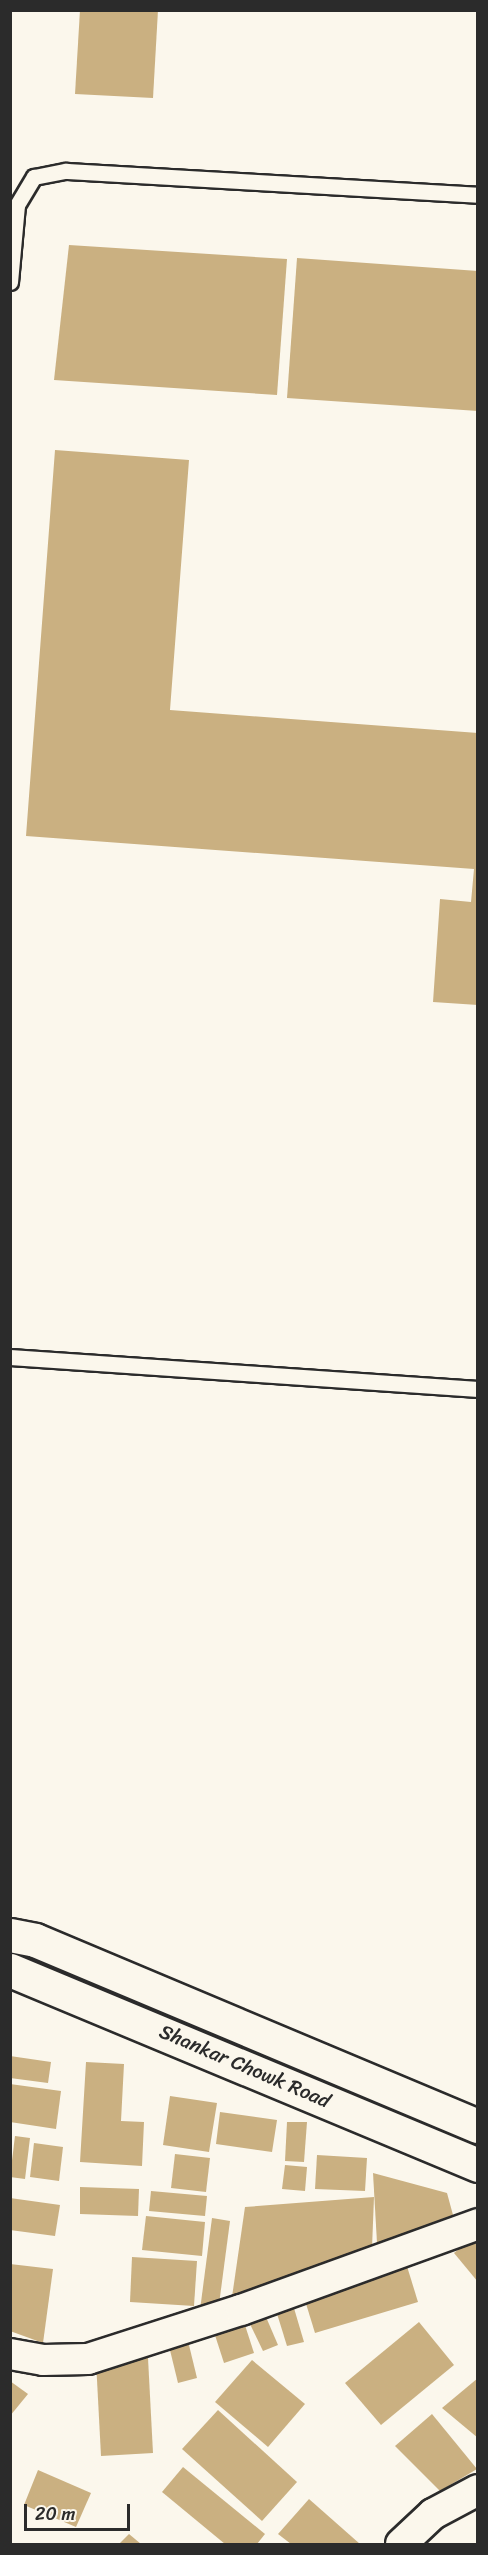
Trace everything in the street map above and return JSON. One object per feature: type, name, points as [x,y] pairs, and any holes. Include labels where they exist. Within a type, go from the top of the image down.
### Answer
[{"type":"main road","name":"Shankar Chowk Road","points":[[10,1935],[35,1940],[477,2126]]},
{"type":"main road","name":"Shankar Chowk Road","points":[[10,1970],[477,2165]]},
{"type":"street","points":[[10,2354],[43,2360],[88,2358],[241,2310],[477,2224]]},
{"type":"street","points":[[401,2544],[433,2514],[477,2490]]},
{"type":"lane","points":[[10,282],[17,205],[34,177],[56,173],[477,195]]},
{"type":"lane","points":[[10,1357],[477,1389]]},
{"type":"building","points":[[80,10],[158,10],[153,98],[75,94]]},
{"type":"building","points":[[69,245],[287,259],[277,395],[54,380]]},
{"type":"building","points":[[297,258],[478,271],[478,411],[287,398]]},
{"type":"building","points":[[55,450],[189,460],[170,710],[478,733],[478,1005],[433,1002],[440,899],[471,902],[474,869],[26,836]]},
{"type":"building","points":[[10,2056],[51,2062],[48,2083],[10,2078]]},
{"type":"building","points":[[86,2062],[124,2064],[121,2121],[144,2122],[142,2166],[80,2162]]},
{"type":"building","points":[[10,2084],[61,2091],[56,2129],[10,2122]]},
{"type":"building","points":[[170,2096],[217,2103],[209,2152],[163,2145]]},
{"type":"building","points":[[220,2112],[277,2120],[272,2152],[216,2144]]},
{"type":"building","points":[[287,2122],[307,2122],[304,2162],[285,2161]]},
{"type":"building","points":[[15,2136],[30,2138],[25,2179],[10,2177]]},
{"type":"building","points":[[34,2143],[63,2147],[59,2181],[30,2177]]},
{"type":"building","points":[[175,2154],[210,2158],[206,2192],[171,2188]]},
{"type":"building","points":[[317,2155],[367,2158],[365,2191],[315,2189]]},
{"type":"building","points":[[285,2165],[307,2167],[305,2191],[282,2189]]},
{"type":"building","points":[[373,2173],[447,2193],[453,2215],[377,2243]]},
{"type":"building","points":[[80,2187],[139,2189],[138,2216],[80,2214]]},
{"type":"building","points":[[151,2191],[207,2196],[205,2216],[149,2211]]},
{"type":"building","points":[[374,2197],[372,2248],[232,2297],[245,2207]]},
{"type":"building","points":[[10,2198],[60,2205],[55,2236],[10,2230]]},
{"type":"building","points":[[146,2216],[205,2222],[202,2256],[142,2250]]},
{"type":"building","points":[[212,2218],[230,2221],[218,2312],[200,2310]]},
{"type":"building","points":[[470,2240],[478,2240],[478,2282],[454,2253]]},
{"type":"building","points":[[132,2257],[197,2261],[194,2306],[130,2302]]},
{"type":"building","points":[[406,2263],[418,2302],[315,2333],[303,2294]]},
{"type":"building","points":[[10,2264],[53,2269],[43,2343],[10,2331]]},
{"type":"building","points":[[291,2298],[304,2342],[287,2346],[274,2304]]},
{"type":"building","points":[[266,2317],[278,2345],[263,2351],[250,2324]]},
{"type":"building","points":[[243,2319],[254,2353],[224,2363],[213,2329]]},
{"type":"building","points":[[419,2322],[454,2365],[381,2425],[345,2383]]},
{"type":"building","points":[[188,2341],[197,2378],[178,2383],[169,2346]]},
{"type":"building","points":[[148,2358],[153,2453],[101,2456],[96,2361]]},
{"type":"building","points":[[252,2360],[305,2404],[268,2447],[215,2402]]},
{"type":"building","points":[[478,2378],[478,2438],[442,2408]]},
{"type":"building","points":[[10,2381],[28,2394],[10,2416]]},
{"type":"building","points":[[218,2410],[297,2482],[262,2521],[182,2449]]},
{"type":"building","points":[[432,2414],[477,2469],[440,2491],[395,2446]]},
{"type":"building","points":[[183,2467],[265,2534],[257,2544],[225,2544],[162,2492]]},
{"type":"building","points":[[38,2470],[91,2493],[76,2527],[24,2505]]},
{"type":"building","points":[[309,2499],[360,2544],[291,2544],[278,2534]]},
{"type":"building","points":[[129,2534],[141,2544],[119,2544]]}]
